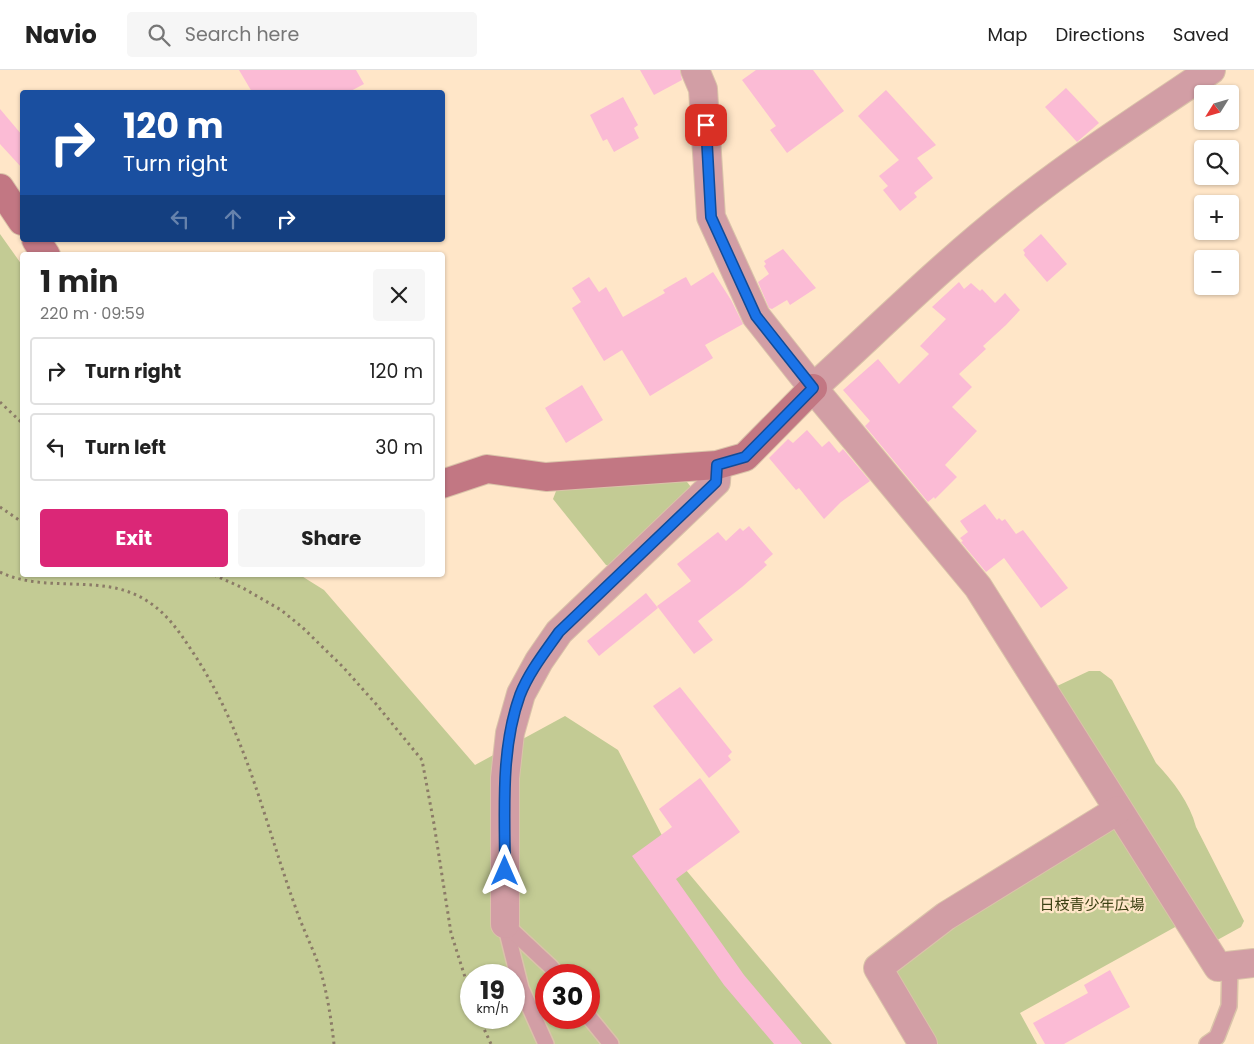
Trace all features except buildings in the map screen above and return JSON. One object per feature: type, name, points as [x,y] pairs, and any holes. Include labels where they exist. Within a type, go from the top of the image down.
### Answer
[{"type":"street","points":[[695,70],[703,88],[711,217],[756,316],[978,588],[1218,967],[1242,964]]},
{"type":"street","points":[[445,483],[487,469],[546,477],[717,465],[745,457],[813,388],[960,253],[1072,164],[1211,70]]},
{"type":"street","points":[[0,188],[20,218]]},
{"type":"street","points":[[505,924],[505,778],[510,732],[521,694],[539,661],[559,632],[716,482],[717,465]]},
{"type":"street","points":[[923,1044],[878,968],[946,916],[1118,810]]},
{"type":"lane","points":[[505,924],[547,964]]},
{"type":"lane","points":[[505,924],[520,988],[546,1044]]},
{"type":"lane","points":[[1207,1044],[1217,1036],[1242,964]]},
{"type":"lane","points":[[599,1029],[611,1044]]},
{"type":"path","points":[[0,402],[20,421]]},
{"type":"path","points":[[0,507],[20,521]]},
{"type":"path","points":[[0,572],[23,580],[100,585],[122,590],[141,598],[160,610],[205,670],[221,699],[250,766],[295,906],[319,966],[327,996],[334,1044]]},
{"type":"path","points":[[218,577],[243,588],[281,610],[302,627],[343,667],[422,760],[451,933],[461,964]]},
{"type":"path","points":[[484,1029],[491,1044]]},
{"type":"green space","points":[[0,234],[20,262],[20,577],[303,577],[324,590],[475,765],[565,716],[618,750],[670,851],[832,1044],[0,1044]]},
{"type":"green space","points":[[683,477],[695,492],[615,567],[606,565],[553,499],[558,486]]},
{"type":"green space","points":[[1089,671],[1100,671],[1112,680],[1156,763],[1175,785],[1190,809],[1196,827],[1244,921],[1241,927],[1210,944],[1055,687]]},
{"type":"green space","name":"日枝青少年広場","points":[[1106,826],[1118,827],[1177,926],[1020,1013],[1037,1044],[934,1044],[892,972],[895,963]]},
{"type":"route","points":[[505,871],[505,778],[510,732],[521,694],[539,661],[559,632],[716,482],[717,465],[745,457],[813,388],[756,316],[711,217],[706,125]]}]
